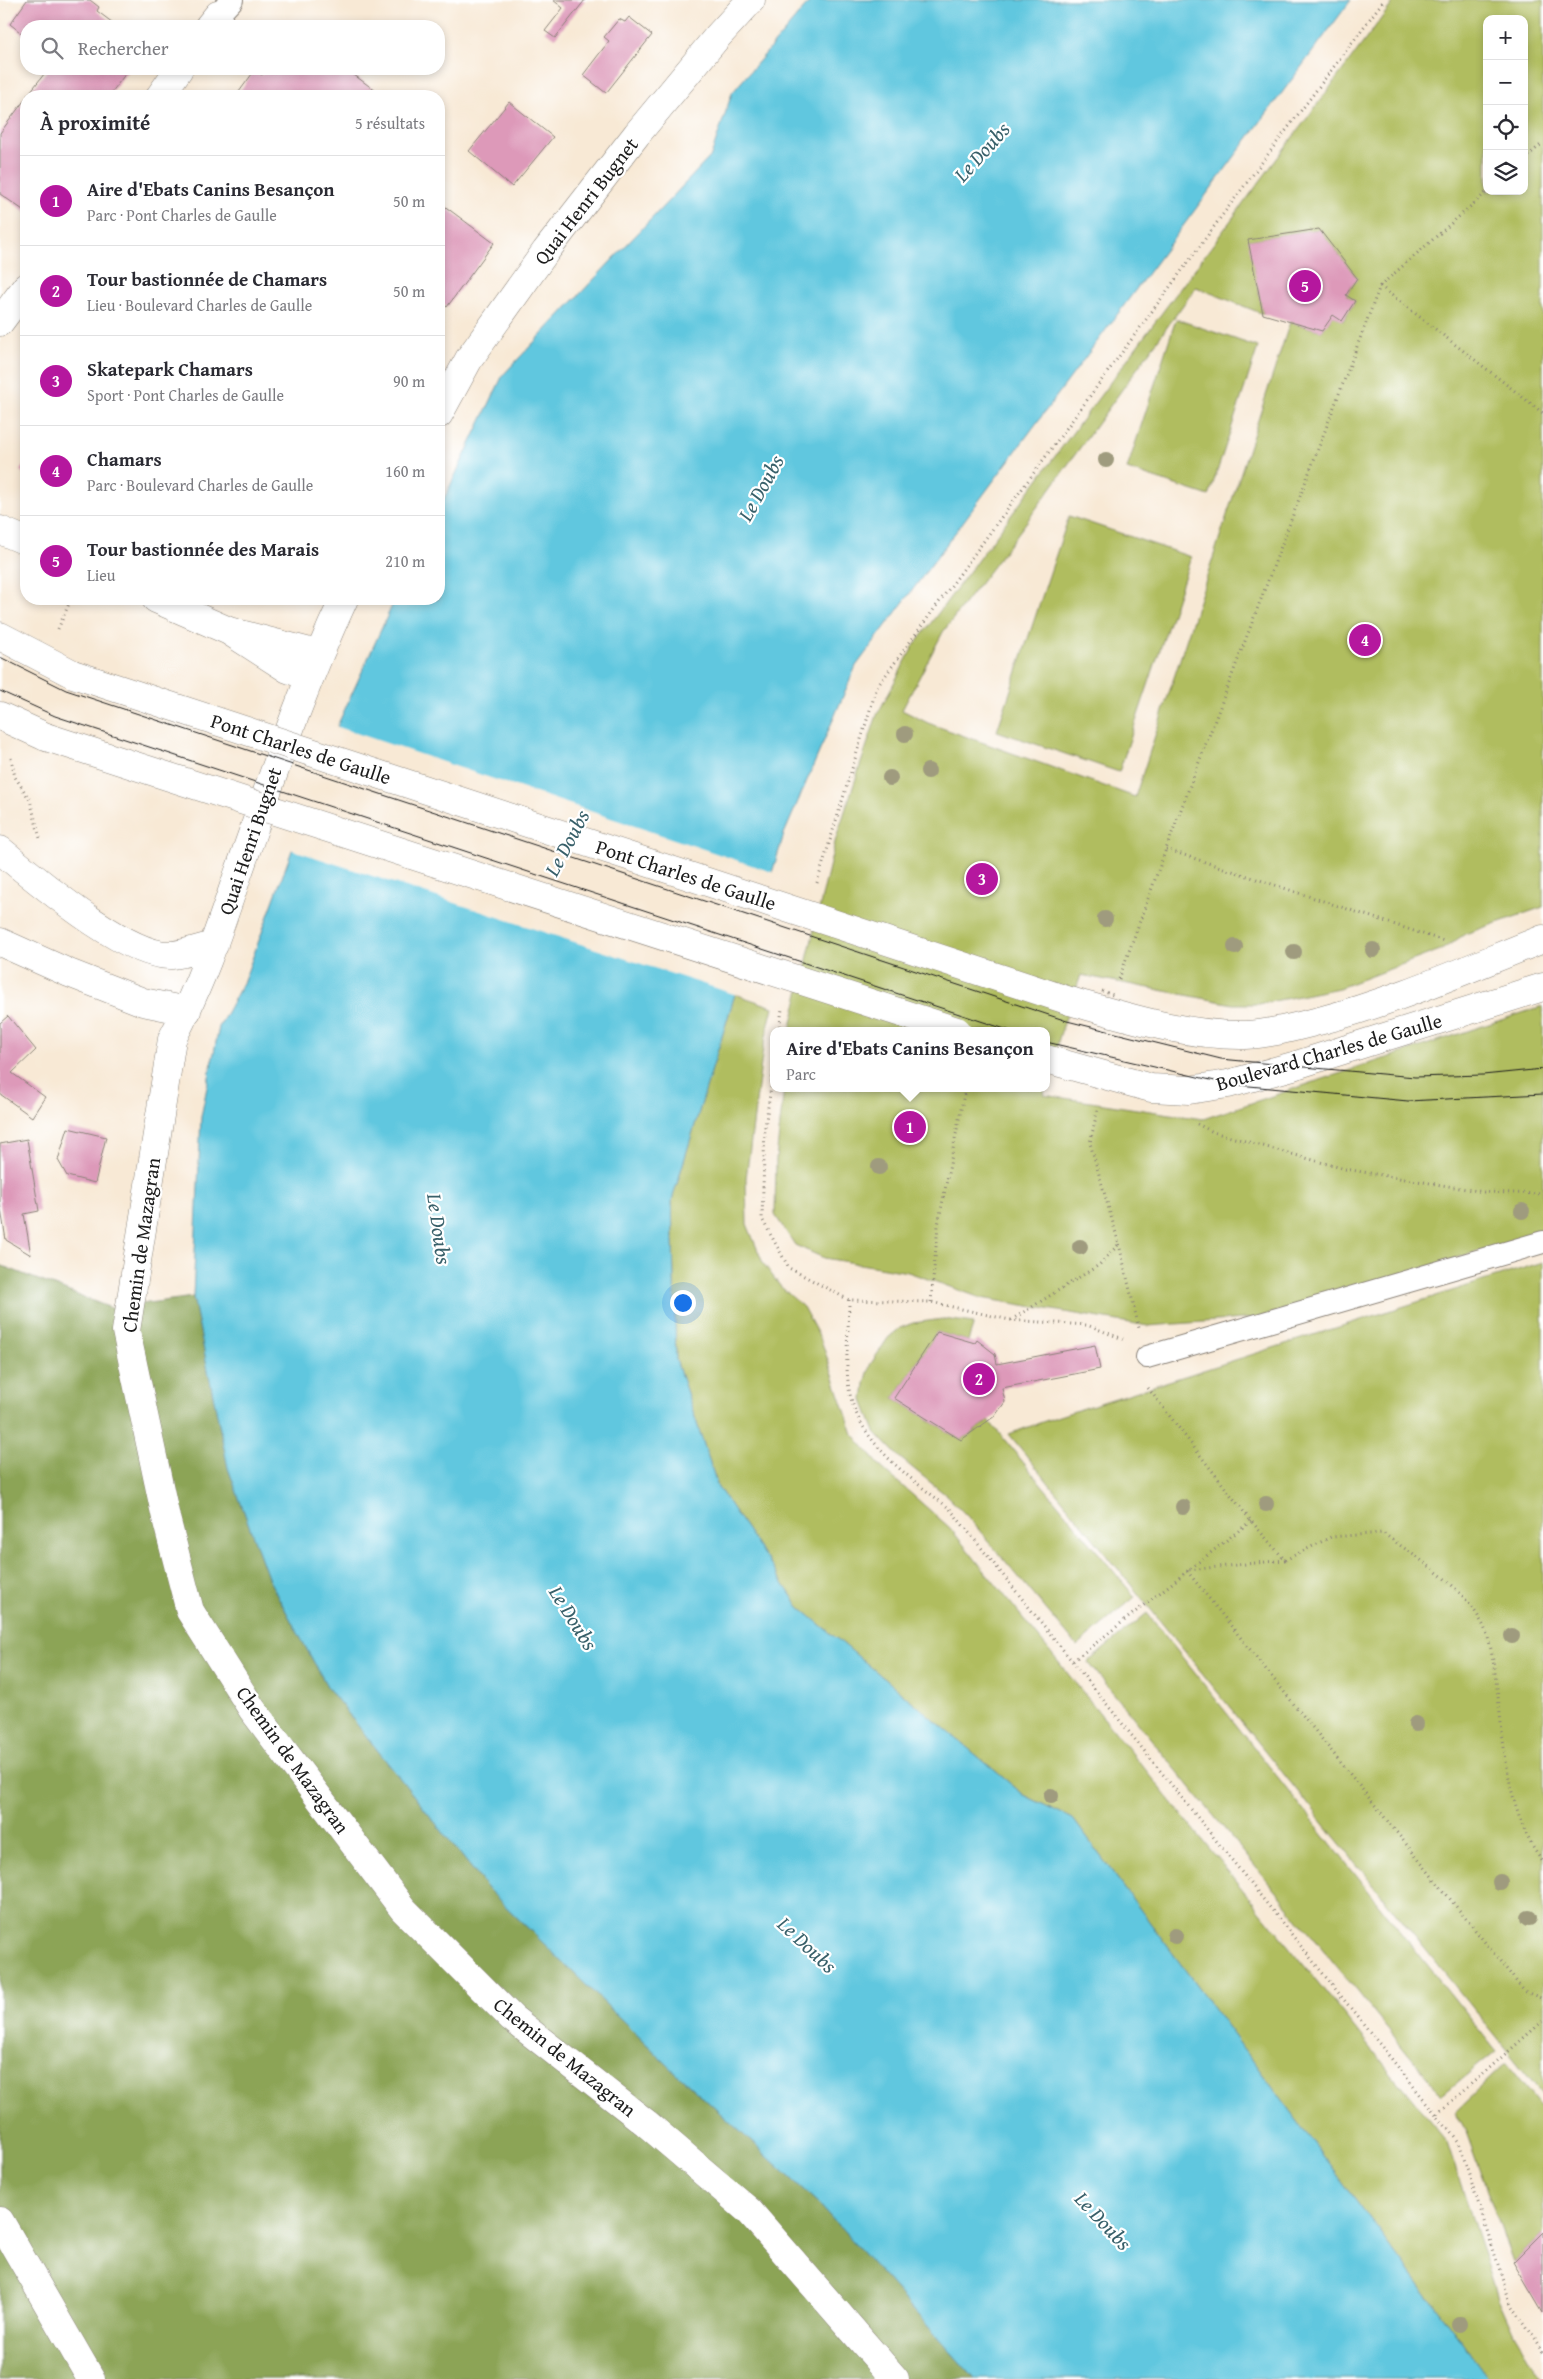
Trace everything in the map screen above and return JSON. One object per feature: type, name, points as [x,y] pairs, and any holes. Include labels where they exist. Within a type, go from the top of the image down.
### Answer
[{"type":"street","name":"Quai Henri Bugnet","points":[[445,403],[468,360],[546,251],[637,134],[750,0]]},
{"type":"street","points":[[164,90],[175,75]]},
{"type":"street","points":[[0,322],[20,295]]},
{"type":"street","points":[[0,530],[20,538]]},
{"type":"street","points":[[170,605],[229,631],[288,669],[313,666]]},
{"type":"street","name":"Quai Henri Bugnet","points":[[214,944],[313,666],[341,605]]},
{"type":"street","name":"Pont Charles de Gaulle","points":[[0,636],[73,674],[1070,1001]]},
{"type":"street","points":[[0,716],[46,737],[945,1027]]},
{"type":"street","points":[[0,850],[110,933],[142,950],[172,955],[214,944]]},
{"type":"street","name":"Boulevard Charles de Gaulle","points":[[1070,1001],[1146,1022],[1220,1034],[1247,1034],[1282,1030],[1359,1010],[1543,939]]},
{"type":"street","points":[[0,942],[69,973],[143,1002],[187,1011]]},
{"type":"street","name":"Chemin de Mazagran","points":[[214,944],[187,1011],[172,1039],[126,1331],[166,1518],[190,1611],[252,1709],[403,1909],[512,2018],[646,2124],[749,2211],[895,2379]]},
{"type":"street","name":"Boulevard Charles de Gaulle","points":[[1050,1061],[1151,1088],[1189,1090],[1228,1084],[1294,1066],[1543,987]]},
{"type":"street","points":[[0,2221],[92,2379]]},
{"type":"lane","points":[[1147,1357],[1543,1242]]},
{"type":"path","points":[[816,886],[877,687],[1230,205],[1384,0]]},
{"type":"path","points":[[1528,156],[1543,143]]},
{"type":"path","points":[[1113,995],[1166,849],[1380,286],[1483,195]]},
{"type":"path","points":[[1380,286],[1543,412]]},
{"type":"path","points":[[56,633],[68,605]]},
{"type":"path","points":[[12,756],[10,762],[15,778],[30,800],[40,841]]},
{"type":"path","points":[[1166,849],[1445,941]]},
{"type":"path","points":[[780,1027],[783,1006]]},
{"type":"path","points":[[770,1092],[765,1127],[762,1219],[789,1268],[849,1300],[931,1302],[1010,1320],[1087,1325],[1126,1340],[1147,1357]]},
{"type":"path","points":[[931,1302],[938,1225],[964,1094]]},
{"type":"path","points":[[1100,1102],[1090,1143],[1119,1244],[1147,1357],[1148,1388],[1251,1521],[1285,1560]]},
{"type":"path","points":[[1191,1121],[1213,1132],[1345,1169],[1484,1192],[1543,1194]]},
{"type":"path","points":[[1010,1320],[1099,1265],[1119,1244]]},
{"type":"path","points":[[849,1300],[848,1382],[854,1408],[866,1433],[896,1466],[950,1510],[1459,2143],[1511,2305],[1543,2354]]},
{"type":"path","points":[[1073,1661],[1251,1521]]},
{"type":"path","points":[[1187,1570],[1285,1560],[1331,1537],[1383,1533],[1456,1588],[1484,1625],[1494,1664],[1510,1789],[1534,1851],[1543,1862]]},
{"type":"path","points":[[1187,1570],[1524,1991],[1543,1999]]},
{"type":"path","points":[[1437,2114],[1543,2021]]},
{"type":"green space","points":[[1395,0],[1543,0],[1543,907],[1465,934],[1443,949],[1339,988],[1259,1004],[1233,1004],[1081,975],[1050,1071],[1050,1027],[791,1027],[836,838],[877,715],[913,647]],"holes":[[[1319,229],[1357,278],[1346,295],[1355,301],[1343,321],[1333,315],[1322,331],[1290,322],[1135,797],[928,723],[902,710],[943,632],[1025,524],[1196,287],[1263,314],[1249,240]]]},
{"type":"green space","points":[[1176,319],[1258,347],[1209,496],[1127,469]]},
{"type":"green space","points":[[1069,516],[1191,557],[1119,772],[997,731]]},
{"type":"green space","points":[[735,994],[773,1007],[763,1049],[746,1178],[747,1224],[763,1263],[780,1286],[803,1307],[821,1340],[853,1434],[882,1468],[950,1528],[1447,2142],[1498,2298],[1514,2334],[1541,2379],[1489,2379],[1073,1819],[1024,1795],[799,1607],[718,1487],[676,1360],[672,1200]]},
{"type":"green space","points":[[1543,1006],[1543,1232],[1257,1318],[1148,1326],[981,1298],[908,1272],[824,1258],[795,1245],[775,1215],[776,1159],[784,1092],[1044,1092],[1044,1095],[1203,1119]]},
{"type":"green space","points":[[1543,1262],[1543,2095],[1009,1434],[1059,1416]]},
{"type":"green space","points":[[0,1265],[111,1308],[193,1297],[228,1468],[269,1580],[328,1688],[489,1890],[669,2066],[819,2204],[975,2379],[0,2379]]},
{"type":"green space","points":[[943,1319],[974,1323],[968,1341],[937,1332],[894,1398],[961,1440],[989,1421],[1135,1597],[1077,1646],[968,1517],[946,1495],[899,1457],[875,1432],[863,1400],[870,1365],[888,1338],[900,1328],[913,1323]]},
{"type":"green space","points":[[1147,1613],[1496,2051],[1442,2095],[1088,1662]]},
{"type":"green space","points":[[1506,2063],[1543,2109],[1543,2232],[1513,2262],[1466,2132],[1455,2112]]},
{"type":"water","name":"Le Doubs","points":[[811,0],[1351,0],[856,666],[784,834],[672,1200],[676,1360],[718,1487],[799,1607],[1024,1795],[1073,1819],[1489,2379],[975,2379],[819,2204],[669,2066],[489,1890],[328,1688],[269,1580],[228,1468],[193,1297],[201,1117],[219,1027],[244,981],[339,722],[392,605],[445,605],[445,496],[503,375],[711,156],[732,93]]},
{"type":"pier","points":[[335,726],[775,873],[737,995],[290,849]]},
{"type":"building","points":[[27,0],[90,0],[99,7],[97,11],[109,20],[20,20],[20,32],[10,24]]},
{"type":"building","points":[[553,0],[585,0],[555,38],[545,31],[563,8]]},
{"type":"building","points":[[629,17],[652,35],[606,93],[583,75],[609,41],[604,37],[619,19],[625,22]]},
{"type":"building","points":[[43,75],[125,75],[113,90],[32,90]]},
{"type":"building","points":[[251,75],[354,75],[375,90],[240,90]]},
{"type":"building","points":[[509,102],[553,137],[512,187],[469,151]]},
{"type":"building","points":[[20,106],[20,208],[0,194],[0,133]]},
{"type":"building","points":[[445,206],[494,243],[447,307],[445,306]]},
{"type":"building","points":[[1319,229],[1357,278],[1346,295],[1355,301],[1342,321],[1333,315],[1322,331],[1263,314],[1248,240]]},
{"type":"building","points":[[8,1016],[36,1050],[12,1073],[45,1097],[32,1117],[0,1094],[0,1023]]},
{"type":"building","points":[[68,1128],[106,1137],[95,1183],[67,1176],[58,1160]]},
{"type":"building","points":[[27,1139],[39,1211],[24,1214],[31,1255],[6,1240],[0,1203],[0,1144]]},
{"type":"building","points":[[937,1332],[975,1343],[977,1340],[995,1354],[997,1364],[1095,1345],[1100,1369],[1002,1388],[1005,1402],[995,1416],[961,1440],[894,1398]]},
{"type":"building","points":[[1543,2232],[1543,2313],[1513,2262]]},
{"type":"tram line","points":[[0,657],[66,690],[1067,1021],[1221,1059],[1415,1077],[1483,1075],[1543,1069]]},
{"type":"tram line","points":[[0,691],[55,716],[999,1027]]},
{"type":"tram line","points":[[1050,1043],[1228,1084],[1408,1101],[1543,1094]]},
{"type":"place","name":"Tour bastionnée des Marais","points":[[1305,286]]},
{"type":"place","name":"Chamars","points":[[1365,640]]},
{"type":"place","name":"Skatepark Chamars","points":[[982,879]]},
{"type":"place","name":"Aire d'Ebats Canins Besançon","points":[[910,1127]]},
{"type":"place","name":"Tour bastionnée de Chamars","points":[[979,1379]]}]
